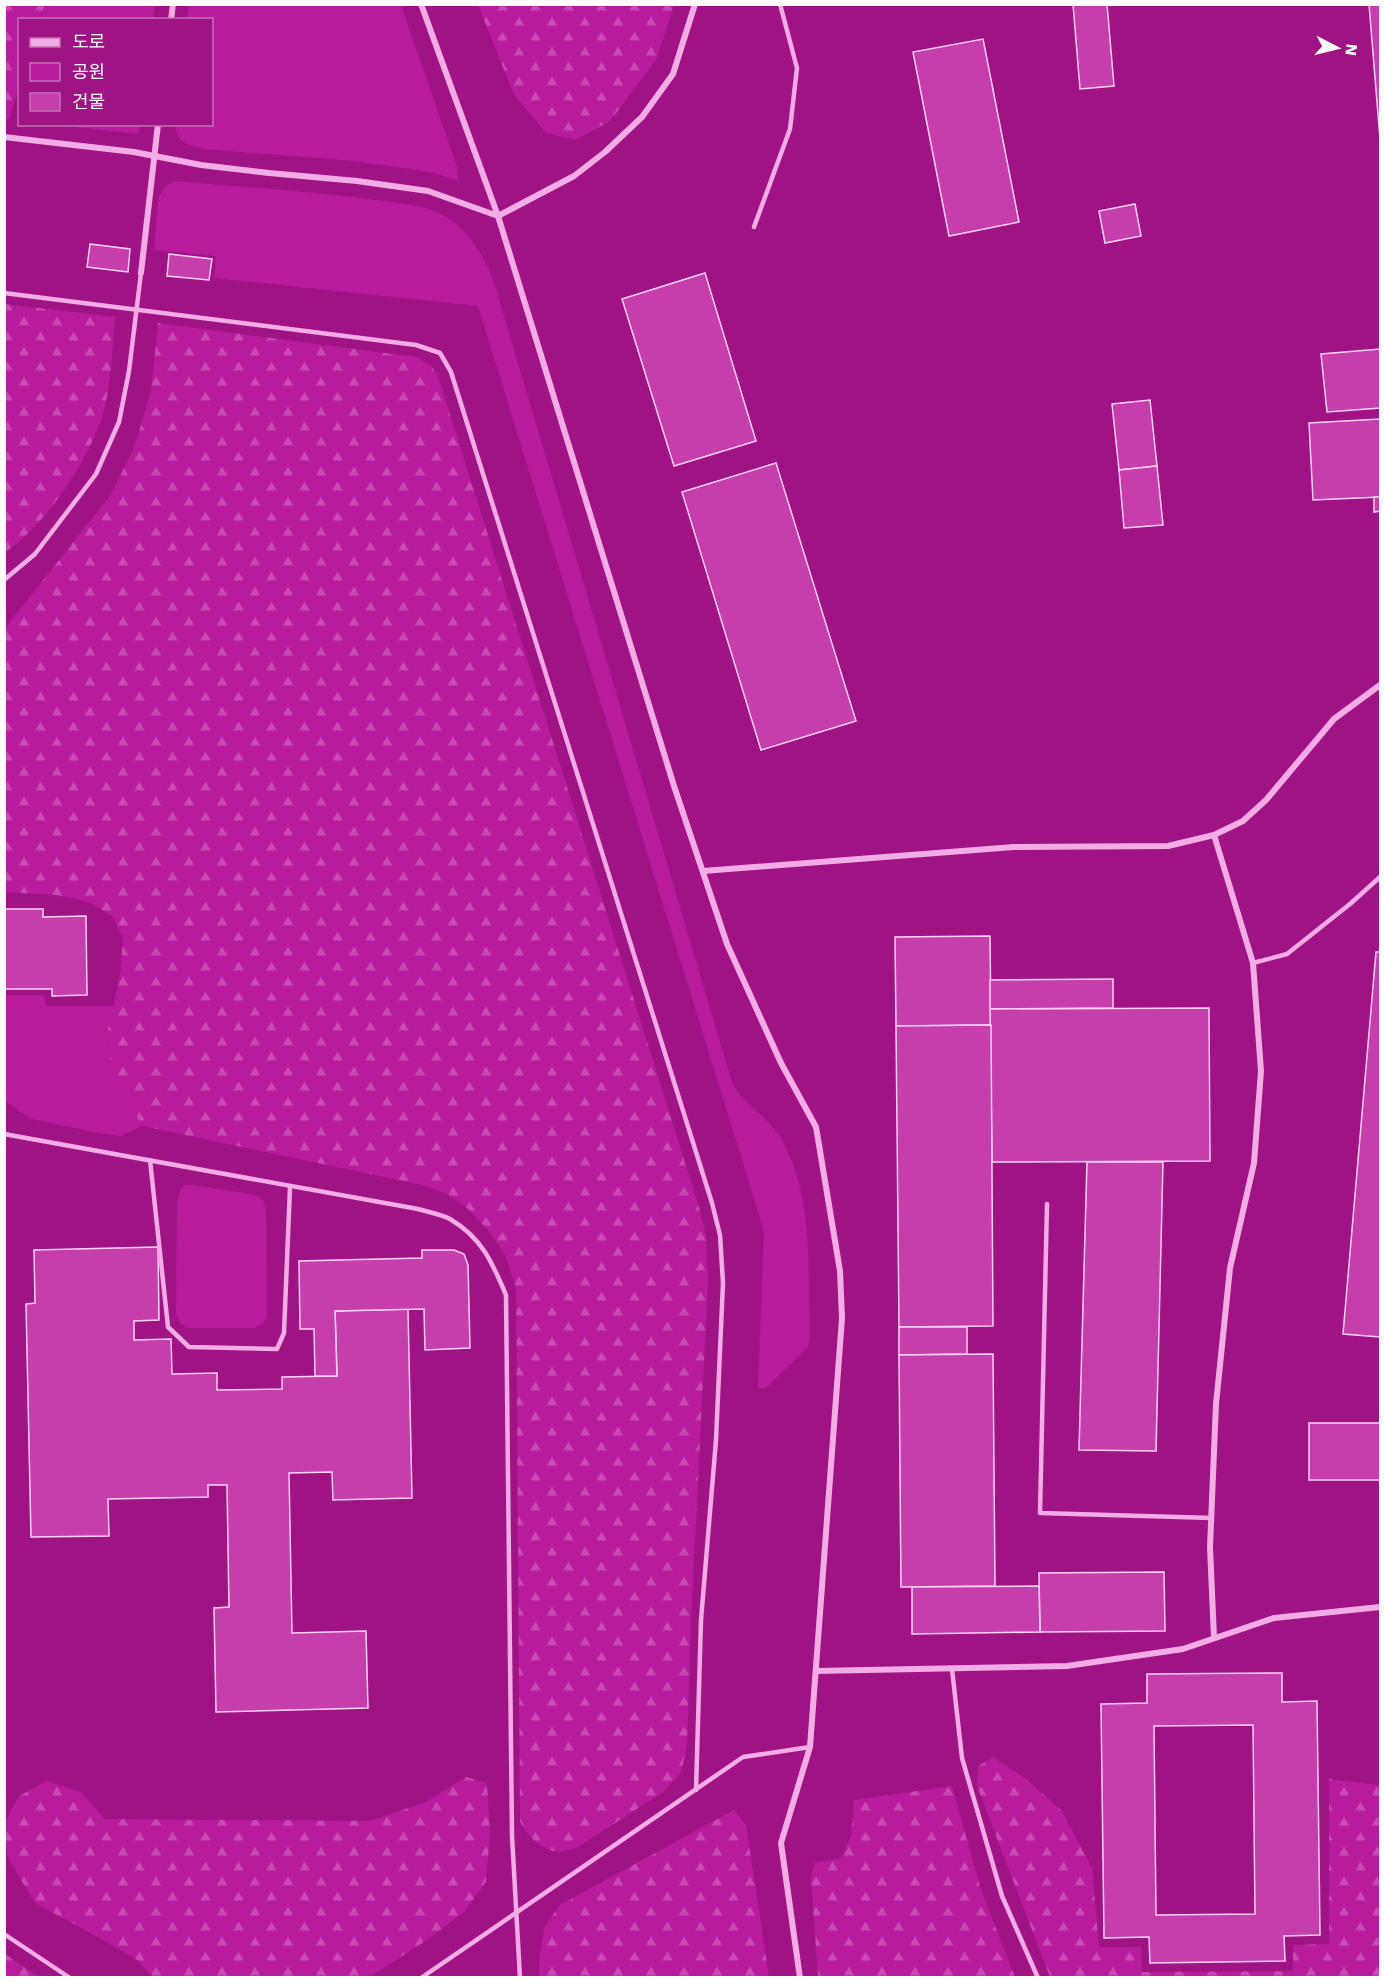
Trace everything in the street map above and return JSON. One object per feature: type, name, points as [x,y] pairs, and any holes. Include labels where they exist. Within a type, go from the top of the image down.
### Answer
[{"type":"street","points":[[421,4],[498,216],[674,786],[728,944],[781,1063],[816,1127],[840,1271],[842,1318],[810,1747],[782,1843],[800,1977]]},
{"type":"street","points":[[4,137],[154,155],[201,165],[357,181],[428,191],[498,216],[574,176],[605,152],[642,117],[674,74],[695,4]]},
{"type":"street","points":[[141,273],[158,126]]},
{"type":"street","points":[[703,871],[1014,847],[1168,846],[1214,835],[1243,821],[1266,800],[1334,719],[1380,685]]},
{"type":"street","points":[[1214,835],[1253,963],[1261,1071],[1254,1163],[1230,1268],[1215,1404],[1210,1547],[1214,1638]]},
{"type":"street","points":[[816,1671],[1067,1666],[1183,1648],[1274,1618],[1380,1607]]},
{"type":"lane","points":[[754,227],[790,129],[797,68],[780,4]]},
{"type":"lane","points":[[4,580],[34,554],[96,474],[119,422],[129,371],[141,273]]},
{"type":"lane","points":[[4,293],[416,345],[440,353],[451,372],[705,1180],[720,1235],[723,1283],[716,1440],[701,1620],[696,1790]]},
{"type":"lane","points":[[1253,963],[1287,954],[1380,877]]},
{"type":"lane","points":[[4,1134],[418,1209],[448,1219],[471,1234],[491,1259],[506,1295],[512,1836],[520,1977]]},
{"type":"lane","points":[[150,1160],[168,1327],[189,1347],[277,1349],[284,1333],[290,1187]]},
{"type":"lane","points":[[1047,1204],[1040,1513],[1212,1518]]},
{"type":"lane","points":[[952,1669],[962,1758],[1002,1896],[1038,1977]]},
{"type":"lane","points":[[421,1977],[743,1757],[810,1747]]},
{"type":"lane","points":[[4,1934],[70,1977]]},
{"type":"green space","points":[[478,4],[674,5],[656,60],[610,121],[575,140],[546,133],[514,95]]},
{"type":"green space","points":[[4,5],[45,5],[40,18],[18,18],[18,89],[9,119],[4,119]]},
{"type":"green space","points":[[45,5],[155,5],[153,18],[41,18]]},
{"type":"green space","points":[[189,5],[401,5],[457,167],[458,181],[431,172],[354,161],[203,149],[184,142],[178,136],[175,126],[213,126],[213,18],[187,18]]},
{"type":"green space","points":[[64,126],[140,126],[139,134]]},
{"type":"green space","points":[[175,181],[326,194],[427,208],[443,215],[460,227],[479,251],[489,269],[732,1082],[747,1102],[780,1137],[799,1183],[807,1233],[810,1334],[808,1347],[766,1388],[758,1388],[764,1231],[478,306],[214,278],[216,256],[154,250],[158,199],[164,187]]},
{"type":"green space","points":[[5,304],[115,317],[108,392],[96,434],[63,492],[34,527],[5,552]]},
{"type":"green space","points":[[158,323],[416,357],[431,365],[438,376],[699,1207],[706,1237],[708,1282],[687,1746],[681,1773],[662,1793],[576,1848],[565,1851],[554,1851],[542,1846],[531,1837],[520,1821],[516,1289],[506,1256],[488,1230],[466,1207],[447,1194],[422,1185],[142,1126],[114,1078],[106,1038],[120,976],[123,938],[112,916],[89,902],[56,895],[5,892],[5,628],[110,496],[134,448],[151,391]]},
{"type":"green space","points":[[5,995],[44,995],[46,1006],[114,1006],[106,1038],[114,1077],[142,1126],[121,1136],[99,1133],[31,1119],[5,1101]]},
{"type":"green space","points":[[184,1185],[256,1195],[263,1200],[266,1209],[267,1316],[263,1324],[254,1328],[188,1328],[180,1323],[176,1314],[177,1201]]},
{"type":"green space","points":[[993,1757],[1025,1778],[1062,1811],[1092,1868],[1099,1947],[1141,1947],[1142,1972],[1293,1971],[1293,1945],[1329,1944],[1329,1779],[1380,1785],[1380,1977],[1050,1977],[977,1786],[978,1766]]},
{"type":"green space","points":[[466,1777],[487,1783],[490,1834],[486,1882],[464,1912],[427,1940],[370,1977],[153,1977],[137,1960],[35,1903],[9,1860],[5,1839],[5,1822],[19,1796],[47,1781],[82,1793],[105,1819],[370,1821],[426,1802]]},
{"type":"green space","points":[[952,1786],[981,1890],[1015,1977],[818,1977],[811,1878],[814,1863],[841,1858],[851,1836],[854,1800]]},
{"type":"green space","points":[[734,1810],[746,1825],[769,1977],[539,1977],[540,1952],[545,1926],[560,1905]]},
{"type":"green space","points":[[5,1954],[39,1977],[5,1977]]},
{"type":"building","points":[[1073,4],[1107,4],[1114,86],[1080,89]]},
{"type":"building","points":[[1369,4],[1380,4],[1380,139]]},
{"type":"building","points":[[983,39],[1019,222],[949,236],[913,52]]},
{"type":"building","points":[[1135,204],[1141,236],[1105,243],[1099,211]]},
{"type":"building","points":[[90,244],[130,249],[128,272],[87,267]]},
{"type":"building","points":[[169,254],[212,259],[209,280],[167,276]]},
{"type":"building","points":[[705,273],[756,441],[674,466],[622,299]]},
{"type":"building","points":[[1380,349],[1380,408],[1327,412],[1321,354]]},
{"type":"building","points":[[1150,400],[1157,466],[1119,470],[1112,404]]},
{"type":"building","points":[[1380,419],[1380,497],[1313,500],[1309,423]]},
{"type":"building","points":[[776,463],[856,721],[761,750],[682,492]]},
{"type":"building","points":[[1157,466],[1163,525],[1124,528],[1119,470]]},
{"type":"building","points":[[1374,497],[1380,497],[1380,511],[1374,512]]},
{"type":"building","points":[[4,909],[43,909],[43,917],[86,916],[87,995],[52,996],[52,989],[4,989]]},
{"type":"building","points":[[990,936],[991,1025],[896,1026],[895,937]]},
{"type":"building","points":[[1376,952],[1380,952],[1380,1337],[1343,1334]]},
{"type":"building","points":[[1113,979],[1113,1008],[990,1009],[990,980]]},
{"type":"building","points":[[1209,1008],[1210,1161],[992,1162],[990,1009]]},
{"type":"building","points":[[991,1025],[993,1326],[899,1327],[896,1026]]},
{"type":"building","points":[[1087,1162],[1163,1162],[1156,1451],[1079,1450]]},
{"type":"building","points":[[158,1247],[159,1320],[134,1321],[134,1340],[171,1339],[172,1374],[217,1373],[217,1390],[282,1389],[282,1377],[337,1376],[335,1311],[408,1309],[412,1498],[333,1500],[332,1472],[289,1473],[292,1633],[366,1631],[368,1708],[216,1712],[214,1608],[229,1607],[227,1485],[208,1485],[208,1497],[108,1499],[109,1536],[31,1537],[26,1304],[35,1303],[34,1250]]},
{"type":"building","points":[[422,1250],[454,1250],[464,1254],[468,1265],[470,1348],[425,1350],[424,1309],[335,1311],[337,1376],[315,1376],[314,1329],[300,1329],[299,1261],[422,1258]]},
{"type":"building","points":[[899,1327],[967,1327],[967,1354],[899,1355]]},
{"type":"building","points":[[993,1354],[995,1586],[901,1587],[899,1355]]},
{"type":"building","points":[[1309,1423],[1380,1423],[1380,1480],[1309,1480]]},
{"type":"building","points":[[1164,1572],[1165,1631],[1040,1632],[1039,1573]]},
{"type":"building","points":[[1039,1586],[1040,1632],[912,1634],[912,1587]]},
{"type":"building","points":[[1282,1673],[1282,1702],[1317,1701],[1320,1935],[1284,1936],[1285,1961],[1150,1963],[1149,1937],[1104,1938],[1101,1704],[1147,1703],[1147,1674]],"holes":[[[1253,1725],[1255,1914],[1156,1915],[1154,1726]]]}]
